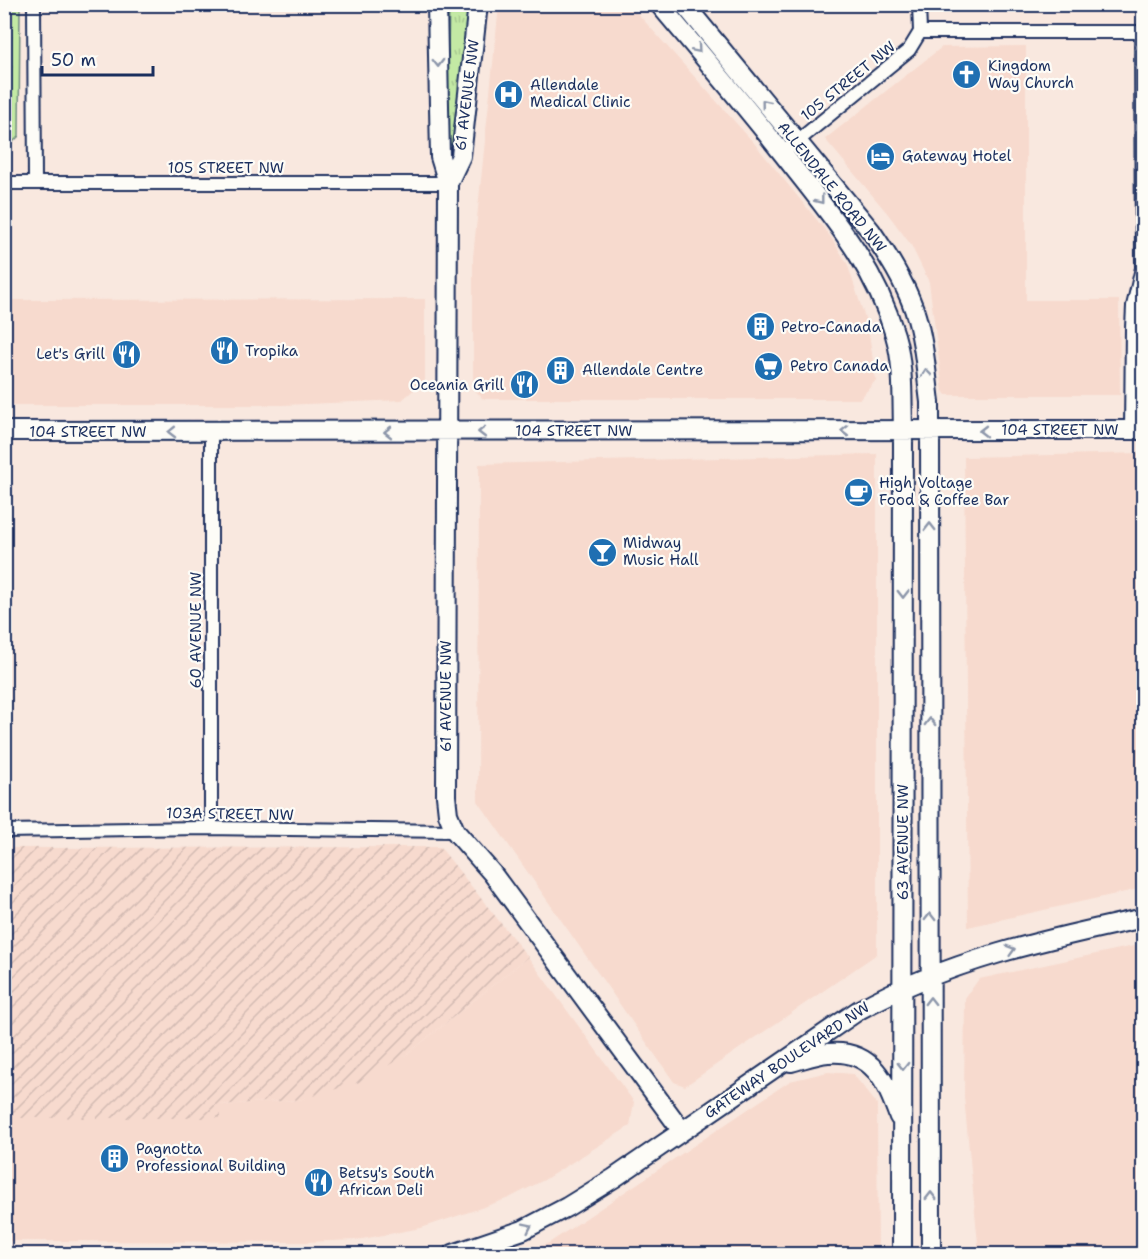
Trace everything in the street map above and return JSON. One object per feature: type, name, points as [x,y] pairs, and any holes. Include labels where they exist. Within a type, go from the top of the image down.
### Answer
[{"type":"main road","name":"61 AVENUE NW","points":[[437,4],[440,157],[448,183],[446,796],[448,814],[455,831],[492,873],[682,1131]]},
{"type":"main road","name":"61 AVENUE NW","points":[[448,183],[461,156],[478,4]]},
{"type":"main road","name":"ALLENDALE ROAD NW","points":[[659,4],[755,117],[790,148],[871,231],[901,281],[914,310],[923,349],[930,402],[930,431]]},
{"type":"main road","name":"ALLENDALE ROAD NW","points":[[684,5],[790,148],[872,276],[896,337],[903,430]]},
{"type":"main road","name":"63 AVENUE NW","points":[[902,1254],[903,430]]},
{"type":"main road","name":"104 STREET NW","points":[[4,432],[1137,430]]},
{"type":"main road","name":"63 AVENUE NW","points":[[930,431],[931,1254]]},
{"type":"main road","name":"GATEWAY BOULEVARD NW","points":[[453,1254],[515,1233],[567,1207],[614,1178],[859,1010],[903,987],[954,966],[1046,940],[1143,918]]},
{"type":"main road","points":[[778,1065],[828,1053],[852,1056],[865,1061],[876,1069],[884,1080],[902,1125]]},
{"type":"street","points":[[34,4],[35,183]]},
{"type":"street","points":[[920,4],[920,32],[1142,32],[1142,268],[1132,328],[1137,430]]},
{"type":"street","name":"105 STREET NW","points":[[790,148],[909,50],[920,32]]},
{"type":"street","name":"105 STREET NW","points":[[4,183],[448,183]]},
{"type":"street","name":"60 AVENUE NW","points":[[211,432],[211,828]]},
{"type":"street","name":"103A STREET NW","points":[[4,831],[211,828],[455,831]]},
{"type":"shaded area","name":"Allendale Centre","points":[[499,5],[630,5],[754,143],[830,236],[847,263],[868,327],[876,380],[860,399],[483,399],[473,388],[473,257]]},
{"type":"shaded area","points":[[1026,46],[1026,300],[1119,300],[1120,395],[946,395],[943,391],[929,282],[911,245],[825,139],[942,47]]},
{"type":"shaded area","points":[[425,299],[425,380],[402,400],[282,405],[5,405],[5,300]]},
{"type":"shaded area","points":[[1144,453],[1143,888],[968,927],[964,457]]},
{"type":"shaded area","points":[[877,454],[877,954],[685,1086],[674,1082],[478,801],[479,464]]},
{"type":"shaded area","points":[[440,847],[528,957],[406,1055],[360,1082],[299,1100],[220,1105],[220,1118],[5,1118],[5,848]]},
{"type":"shaded area","points":[[1143,944],[1143,1254],[979,1254],[964,1097],[965,998],[979,979]]},
{"type":"shaded area","points":[[528,957],[634,1102],[630,1126],[544,1180],[509,1198],[421,1228],[357,1240],[305,1242],[5,1241],[5,1118],[220,1118],[220,1105],[299,1100],[406,1055]]},
{"type":"shaded area","points":[[828,1072],[853,1074],[877,1104],[878,1254],[517,1254],[549,1243],[790,1081]]},
{"type":"green space","points":[[5,4],[20,5],[19,136],[5,150]]},
{"type":"green space","points":[[449,5],[469,5],[454,143],[451,145],[446,139]]},
{"type":"place","name":"Kingdom Way Church","points":[[967,75]]},
{"type":"place","name":"Allendale Medical Clinic","points":[[509,94]]},
{"type":"place","name":"Gateway Hotel","points":[[881,156]]},
{"type":"place","name":"Petro-Canada","points":[[760,327]]},
{"type":"place","name":"Tropika","points":[[224,351]]},
{"type":"place","name":"Let's Grill","points":[[126,354]]},
{"type":"place","name":"Petro Canada","points":[[769,366]]},
{"type":"place","name":"Allendale Centre","points":[[561,370]]},
{"type":"place","name":"Oceania Grill","points":[[525,385]]},
{"type":"place","name":"High Voltage Food & Coffee Bar","points":[[858,492]]},
{"type":"place","name":"Midway Music Hall","points":[[602,552]]},
{"type":"place","name":"Pagnotta Professional Building","points":[[115,1158]]},
{"type":"place","name":"Betsy's South African Deli","points":[[318,1182]]}]
